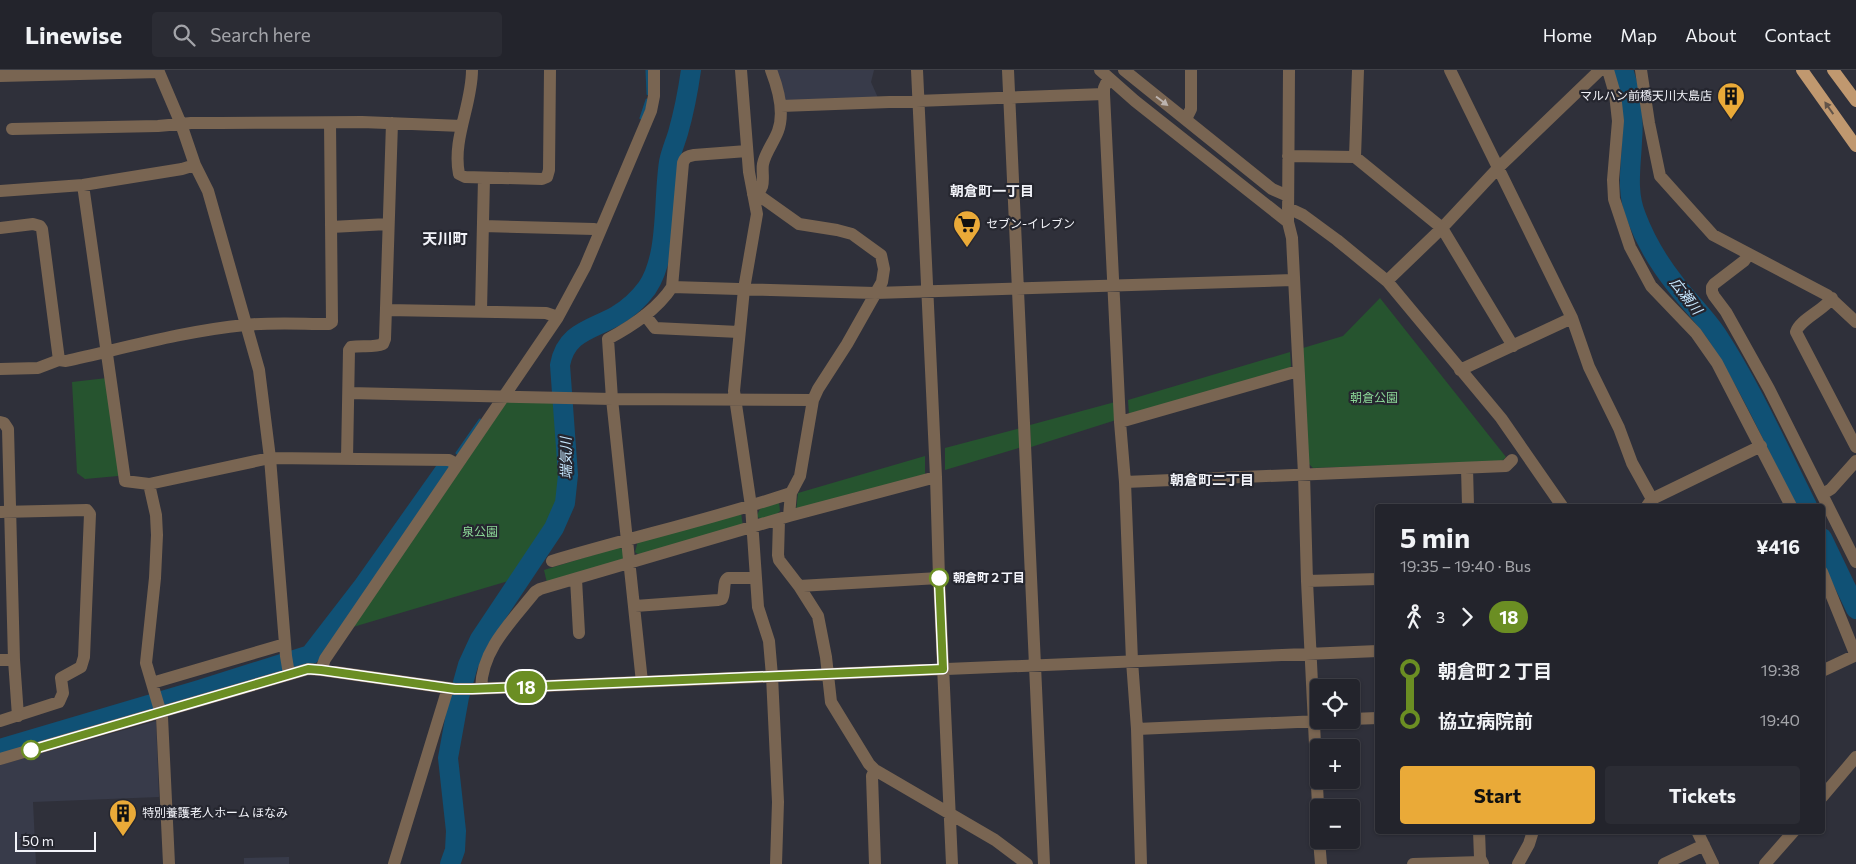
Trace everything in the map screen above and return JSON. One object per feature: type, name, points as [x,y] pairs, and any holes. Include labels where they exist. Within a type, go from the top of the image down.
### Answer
[{"type":"main road","points":[[1802,70],[1856,146]]},
{"type":"main road","points":[[1833,70],[1856,101]]},
{"type":"street","points":[[472,70],[460,137],[459,174],[462,177],[542,179],[547,177],[549,170],[550,70]]},
{"type":"street","points":[[321,670],[325,659],[456,464],[558,317],[578,281],[651,112],[654,96],[654,70]]},
{"type":"street","points":[[741,70],[747,151],[757,214],[744,289],[734,385],[751,506],[758,607],[769,641],[778,802],[776,864]]},
{"type":"street","points":[[753,194],[761,190],[763,162],[780,125],[781,106],[771,70]]},
{"type":"street","points":[[917,70],[952,864]]},
{"type":"street","points":[[1008,70],[1044,864]]},
{"type":"street","points":[[1124,70],[1387,281],[1501,418],[1561,504]]},
{"type":"street","points":[[1186,119],[1191,109],[1191,70]]},
{"type":"street","points":[[1289,70],[1288,222],[1292,238],[1304,474],[1306,581],[1312,679]]},
{"type":"street","points":[[1355,157],[1358,70]]},
{"type":"street","points":[[1450,70],[1572,318],[1589,367],[1619,428],[1649,503],[1761,446]]},
{"type":"street","points":[[1387,281],[1442,228],[1499,167],[1600,70]]},
{"type":"street","points":[[1608,70],[1615,94],[1618,121],[1613,180],[1614,199],[1630,248],[1651,286],[1696,334],[1711,354],[1790,504]]},
{"type":"street","points":[[1641,70],[1660,176],[1709,231],[1748,254],[1832,298],[1856,322]]},
{"type":"street","points":[[0,76],[158,71],[181,124],[195,165],[208,191],[259,370],[270,458],[287,660]]},
{"type":"street","points":[[1104,74],[1132,661],[1137,729],[1141,864]]},
{"type":"street","points":[[1104,74],[1288,222]]},
{"type":"street","points":[[781,106],[1104,94]]},
{"type":"street","points":[[12,129],[181,124],[330,123],[462,126]]},
{"type":"street","points":[[0,369],[38,368],[59,360],[66,361],[199,331],[246,325],[329,324],[332,322],[330,123]]},
{"type":"street","points":[[347,459],[349,350],[351,347],[378,346],[383,344],[386,339],[392,123]]},
{"type":"street","points":[[642,682],[612,399],[608,339],[630,326],[664,300],[672,287],[685,158],[694,155],[747,151]]},
{"type":"street","points":[[1288,156],[1355,157],[1442,228],[1513,346]]},
{"type":"street","points":[[0,191],[83,185],[182,169],[195,165]]},
{"type":"street","points":[[750,178],[757,181],[763,177]]},
{"type":"street","points":[[481,311],[484,178]]},
{"type":"street","points":[[83,185],[125,481],[149,484],[270,458],[449,460],[456,464]]},
{"type":"street","points":[[753,194],[761,197],[800,224],[852,234],[879,252],[883,258],[882,282],[813,400],[800,476],[784,518],[778,555],[779,560],[800,586],[818,616],[828,673],[828,692],[834,708],[869,764],[875,770],[1001,844],[1027,864]]},
{"type":"street","points":[[0,228],[33,224],[40,226],[42,230],[59,360]]},
{"type":"street","points":[[331,227],[388,224]]},
{"type":"street","points":[[483,226],[594,229],[600,231]]},
{"type":"street","points":[[1748,254],[1744,261],[1714,284],[1712,292],[1743,341],[1823,494],[1856,562]]},
{"type":"street","points":[[672,287],[875,294],[1293,280]]},
{"type":"street","points":[[1832,298],[1827,305],[1799,325],[1796,332],[1856,448]]},
{"type":"street","points":[[387,310],[546,313],[558,317]]},
{"type":"street","points":[[645,315],[655,328],[739,332]]},
{"type":"street","points":[[1460,370],[1572,318]]},
{"type":"street","points":[[1120,422],[1298,371]]},
{"type":"street","points":[[349,393],[612,399],[813,400]]},
{"type":"street","points":[[0,422],[4,423],[8,429],[5,512],[6,586],[18,716]]},
{"type":"street","points":[[1124,482],[1506,466],[1512,460]]},
{"type":"street","points":[[1823,494],[1831,489],[1856,461]]},
{"type":"street","points":[[1467,468],[1468,504]]},
{"type":"street","points":[[475,689],[492,647],[535,592],[784,518],[936,477]]},
{"type":"street","points":[[149,484],[156,524],[155,578],[146,663],[159,706],[169,864]]},
{"type":"street","points":[[552,561],[627,538],[751,506],[792,493]]},
{"type":"street","points":[[0,721],[59,702],[63,692],[61,678],[81,667],[83,662],[90,514],[87,510],[5,512]]},
{"type":"street","points":[[635,606],[718,600],[724,596],[725,582],[728,578],[755,578]]},
{"type":"street","points":[[800,586],[939,578]]},
{"type":"street","points":[[576,579],[579,633]]},
{"type":"street","points":[[1306,581],[1375,579]]},
{"type":"street","points":[[1825,582],[1856,655],[1825,670]]},
{"type":"street","points":[[152,683],[287,660],[308,669],[451,688],[475,689],[1375,651]]},
{"type":"street","points":[[0,660],[14,660]]},
{"type":"street","points":[[0,759],[159,706],[287,660]]},
{"type":"street","points":[[394,864],[451,688]]},
{"type":"street","points":[[1360,719],[1375,718]]},
{"type":"street","points":[[1137,729],[1310,722]]},
{"type":"street","points":[[1314,729],[1318,799]]},
{"type":"street","points":[[1825,793],[1856,757]]},
{"type":"street","points":[[875,770],[872,776],[875,864]]},
{"type":"street","points":[[1413,864],[1482,863],[1478,834]]},
{"type":"street","points":[[1518,864],[1532,834]]},
{"type":"street","points":[[1698,834],[1713,864]]},
{"type":"street","points":[[1765,864],[1791,834]]},
{"type":"street","points":[[1664,864],[1704,845]]},
{"type":"street","points":[[1320,849],[1321,864]]},
{"type":"shaded area","points":[[773,70],[874,70],[871,82],[879,100],[782,101]]},
{"type":"shaded area","points":[[156,721],[159,797],[33,802],[36,864],[0,864],[0,765]]},
{"type":"shaded area","points":[[289,857],[289,864],[244,864],[244,858]]},
{"type":"green space","name":"朝倉公園","points":[[1380,298],[1506,457],[1502,461],[1313,468],[1308,463],[1303,348],[1343,336]]},
{"type":"green space","points":[[1290,352],[1291,366],[1288,370],[1129,415],[1128,400]]},
{"type":"green space","points":[[107,378],[120,470],[118,476],[85,479],[77,473],[72,382]]},
{"type":"green space","name":"泉公園","points":[[504,401],[553,402],[559,459],[559,489],[553,514],[534,548],[512,580],[353,627]]},
{"type":"green space","points":[[1115,402],[1116,420],[1031,447],[1030,425]]},
{"type":"green space","points":[[1021,428],[1022,447],[945,470],[945,448]]},
{"type":"green space","points":[[925,456],[925,476],[796,511],[798,493]]},
{"type":"green space","points":[[779,502],[780,511],[775,515],[769,518],[756,517],[761,507]]},
{"type":"green space","points":[[741,513],[743,526],[640,556],[635,552],[638,541]]},
{"type":"green space","points":[[619,547],[624,551],[625,557],[620,561],[547,583],[544,570]]},
{"type":"waterway","points":[[647,70],[648,94]]},
{"type":"waterway","name":"端気川","points":[[450,864],[455,850],[456,831],[448,758],[459,697],[468,665],[480,639],[554,528],[565,503],[568,475],[560,365],[563,354],[568,345],[581,333],[625,310],[647,288],[654,275],[662,244],[669,162],[682,117],[691,70]]},
{"type":"waterway","name":"広瀬川","points":[[1623,70],[1630,96],[1632,114],[1631,197],[1640,225],[1648,243],[1664,269],[1712,328],[1729,355],[1764,419],[1806,504]]},
{"type":"waterway","points":[[641,118],[647,100]]},
{"type":"waterway","points":[[457,453],[480,420]]},
{"type":"waterway","points":[[0,749],[310,655],[364,585],[444,472]]},
{"type":"waterway","name":"広瀬川","points":[[1825,544],[1856,609]]},
{"type":"bus line","name":"18","points":[[31,750],[308,669],[455,689],[472,689],[943,669],[939,578]]},
{"type":"place","name":"マルハン前橋天川大島店","points":[[1731,120]]},
{"type":"place","name":"セブン-イレブン","points":[[967,248]]},
{"type":"place","name":"朝倉町２丁目","points":[[939,578]]},
{"type":"place","name":"特別養護老人ホーム ほなみ","points":[[123,837]]},
{"type":"district","name":"朝倉町一丁目","points":[[992,191]]},
{"type":"district","name":"天川町","points":[[445,239]]},
{"type":"district","name":"朝倉町二丁目","points":[[1212,480]]}]
